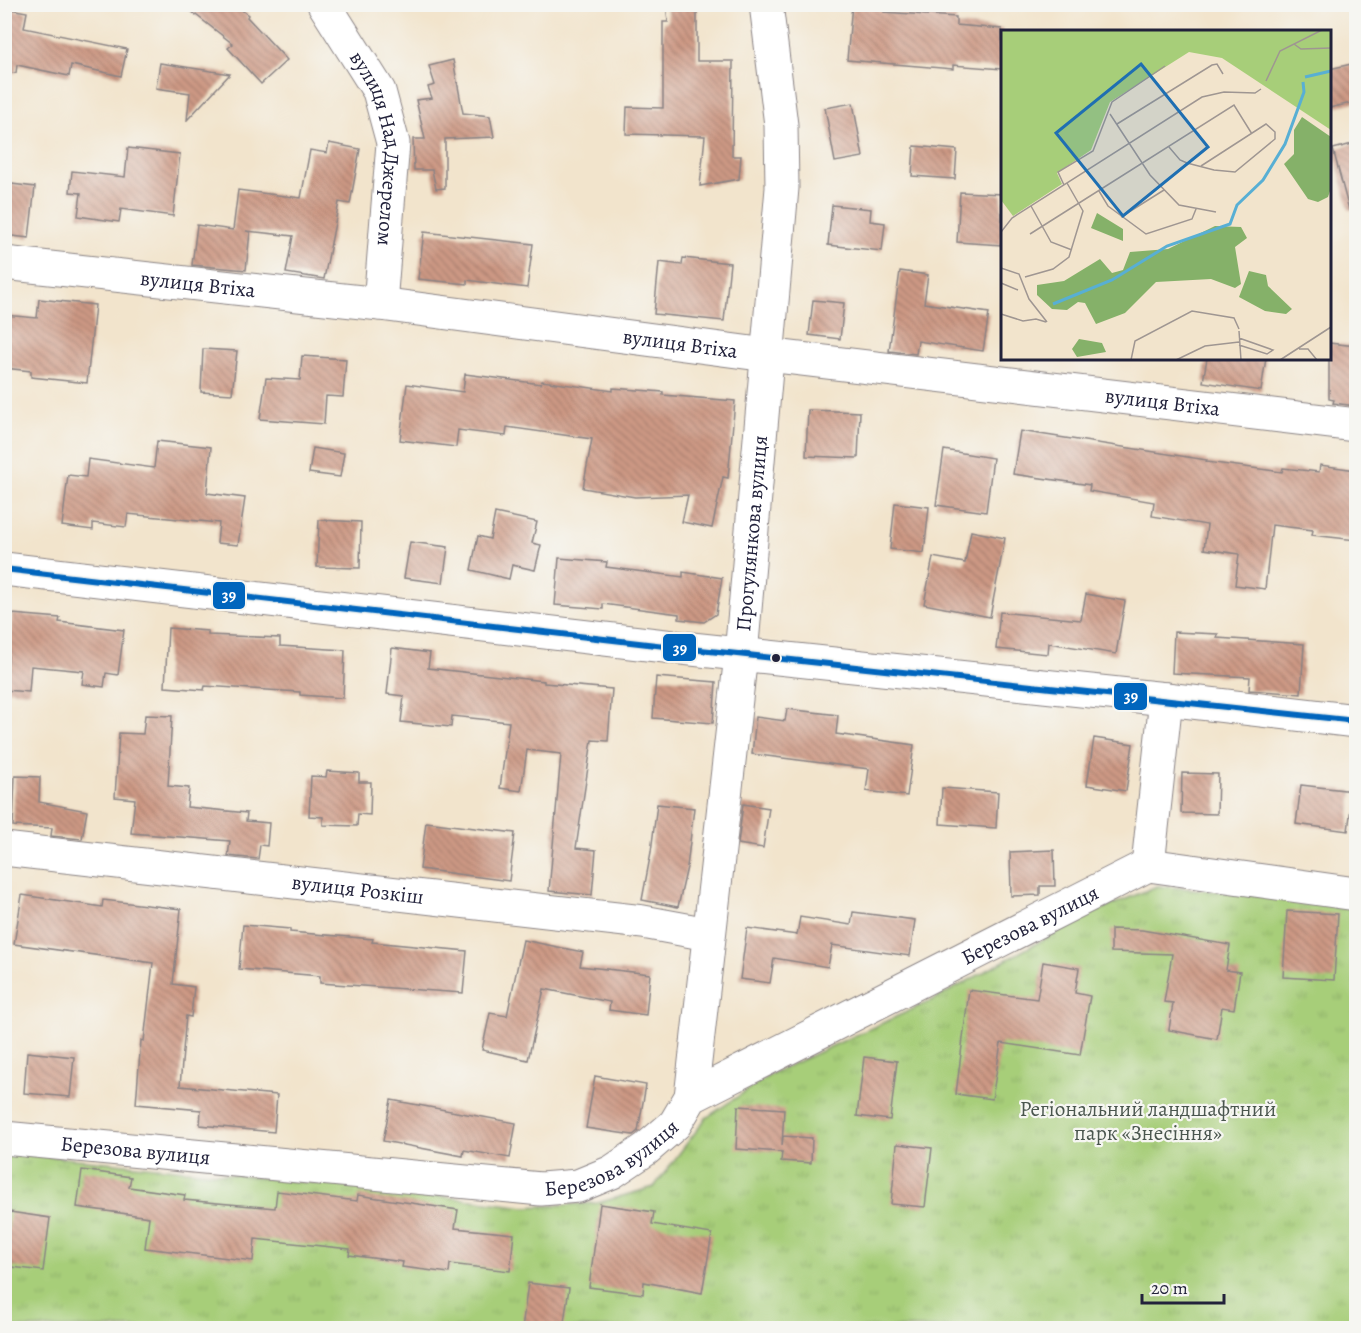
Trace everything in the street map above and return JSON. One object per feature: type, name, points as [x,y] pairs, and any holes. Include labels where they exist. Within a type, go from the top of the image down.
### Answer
[{"type":"street","name":"вулиця Над Джерелом","points":[[324,4],[379,91],[393,143],[380,304]]},
{"type":"street","name":"Прогулянкова вулиця","points":[[691,1097],[741,655],[782,188],[781,125],[766,4]]},
{"type":"street","name":"вулиця Втіха","points":[[4,263],[380,304],[767,355],[1356,425]]},
{"type":"street","points":[[4,569],[741,655],[1356,721]]},
{"type":"street","points":[[1166,699],[1148,865],[1356,894]]},
{"type":"street","name":"вулиця Розкіш","points":[[4,849],[596,916],[708,934]]},
{"type":"street","name":"Березова вулиця","points":[[4,1138],[541,1189],[578,1186],[612,1172],[646,1149],[675,1124],[691,1097],[1148,865]]},
{"type":"green space","name":"Регіональний ландшафтний парк «Знесіння»","points":[[1157,886],[1356,906],[1356,1328],[5,1328],[5,1152],[414,1193],[525,1207],[598,1203],[654,1187],[706,1118],[773,1073],[935,999],[1086,916]]},
{"type":"building","points":[[182,4],[234,4],[248,15],[247,17],[287,60],[261,84],[228,48],[233,44]]},
{"type":"building","points":[[666,4],[697,4],[697,61],[733,61],[732,156],[741,156],[739,179],[700,186],[705,136],[626,134],[627,107],[663,108],[663,22],[668,22]]},
{"type":"building","points":[[852,4],[885,4],[884,12],[956,17],[956,25],[1002,29],[1001,69],[953,65],[953,69],[847,60]]},
{"type":"building","points":[[4,8],[27,12],[24,28],[127,49],[121,76],[71,65],[69,76],[17,65],[16,73],[4,72]]},
{"type":"building","points":[[453,60],[463,113],[490,116],[494,137],[445,139],[445,188],[436,189],[432,170],[414,170],[413,139],[425,139],[416,100],[432,98],[428,87],[435,85],[429,66]]},
{"type":"building","points":[[160,63],[230,74],[187,120],[190,93],[156,88]]},
{"type":"building","points":[[1356,63],[1356,102],[1331,108],[1331,69]]},
{"type":"building","points":[[853,103],[863,157],[835,162],[825,108]]},
{"type":"building","points":[[329,143],[360,149],[350,204],[339,202],[324,279],[286,273],[293,236],[246,231],[250,232],[246,270],[192,265],[197,225],[233,230],[238,190],[301,198],[310,150],[327,153]]},
{"type":"building","points":[[1356,143],[1356,209],[1349,210],[1333,149]]},
{"type":"building","points":[[914,146],[957,150],[955,179],[912,176]]},
{"type":"building","points":[[128,148],[180,154],[173,216],[121,209],[119,222],[78,216],[81,193],[70,192],[72,171],[125,177]]},
{"type":"building","points":[[4,183],[35,187],[29,238],[4,235]]},
{"type":"building","points":[[960,192],[1001,194],[1001,245],[957,242]]},
{"type":"building","points":[[832,205],[871,209],[870,221],[885,223],[882,251],[828,245]]},
{"type":"building","points":[[424,232],[533,244],[527,288],[467,280],[467,284],[418,279]]},
{"type":"building","points":[[683,258],[730,263],[724,321],[654,314],[659,262],[682,265]]},
{"type":"building","points":[[900,271],[928,275],[924,303],[989,313],[983,351],[918,341],[916,354],[889,351]]},
{"type":"building","points":[[39,299],[95,305],[87,383],[31,377],[31,371],[4,368],[4,315],[37,318]]},
{"type":"building","points":[[813,300],[844,303],[840,339],[809,335]]},
{"type":"building","points":[[1331,343],[1356,346],[1356,406],[1333,403],[1334,400],[1329,399]]},
{"type":"building","points":[[203,349],[237,351],[232,394],[201,392]]},
{"type":"building","points":[[302,356],[346,359],[343,397],[326,396],[324,424],[260,419],[266,378],[300,380]]},
{"type":"building","points":[[1207,360],[1266,360],[1261,391],[1203,382]]},
{"type":"building","points":[[465,374],[541,384],[542,381],[613,391],[613,388],[663,392],[663,395],[735,401],[728,478],[723,477],[712,528],[682,522],[688,495],[635,497],[583,488],[592,439],[507,427],[506,436],[458,430],[456,447],[400,440],[407,384],[463,392]]},
{"type":"building","points":[[808,410],[860,412],[858,458],[806,456]]},
{"type":"building","points":[[1020,431],[1207,460],[1206,462],[1282,472],[1283,468],[1319,472],[1320,465],[1356,470],[1356,540],[1312,535],[1313,530],[1272,525],[1265,589],[1235,585],[1239,554],[1204,549],[1207,525],[1152,516],[1154,502],[1089,491],[1090,485],[1013,474]]},
{"type":"building","points":[[157,441],[211,447],[207,493],[245,498],[238,545],[217,543],[219,523],[128,514],[126,527],[93,523],[93,530],[62,526],[68,475],[86,477],[88,459],[154,468]]},
{"type":"building","points":[[313,448],[344,453],[340,477],[309,473]]},
{"type":"building","points":[[944,450],[993,458],[986,512],[936,505]]},
{"type":"building","points":[[895,503],[929,507],[924,553],[890,549]]},
{"type":"building","points":[[495,513],[537,522],[532,543],[541,545],[535,570],[512,565],[509,579],[471,570],[478,536],[490,539]]},
{"type":"building","points":[[319,520],[361,522],[360,568],[317,567]]},
{"type":"building","points":[[971,531],[1005,538],[990,617],[924,604],[933,557],[965,563]]},
{"type":"building","points":[[410,542],[448,547],[443,583],[404,578]]},
{"type":"building","points":[[559,558],[607,562],[606,567],[683,577],[683,572],[722,578],[716,614],[704,622],[679,619],[679,614],[603,604],[603,609],[555,605]]},
{"type":"building","points":[[1086,594],[1125,601],[1116,654],[1049,643],[1048,654],[996,649],[1000,612],[1081,620]]},
{"type":"building","points":[[12,614],[60,618],[59,622],[124,630],[118,675],[106,673],[104,687],[82,684],[84,671],[31,666],[29,692],[5,690]]},
{"type":"building","points":[[168,628],[208,631],[208,635],[280,638],[280,646],[345,650],[343,698],[300,695],[300,692],[205,686],[204,690],[165,687]]},
{"type":"building","points":[[1174,632],[1218,634],[1217,638],[1304,644],[1301,694],[1249,690],[1250,677],[1172,673]]},
{"type":"building","points":[[392,648],[430,653],[428,668],[612,689],[608,741],[592,740],[576,848],[596,850],[592,895],[549,891],[561,754],[527,750],[521,791],[500,788],[509,722],[452,716],[451,727],[401,722],[404,696],[387,694]]},
{"type":"building","points":[[656,677],[716,682],[713,723],[653,718]]},
{"type":"building","points":[[787,709],[838,715],[836,734],[914,745],[907,796],[866,791],[869,769],[752,754],[756,717],[785,721]]},
{"type":"building","points":[[145,715],[172,716],[168,786],[189,788],[187,807],[247,813],[246,821],[269,823],[267,846],[260,845],[258,859],[228,856],[230,841],[131,833],[135,799],[115,797],[119,733],[143,734]]},
{"type":"building","points":[[1094,738],[1133,744],[1126,791],[1087,785]]},
{"type":"building","points":[[327,771],[359,773],[359,782],[371,782],[370,815],[358,814],[357,826],[323,825],[323,817],[309,816],[311,776],[326,777]]},
{"type":"building","points":[[1182,773],[1218,774],[1217,814],[1181,813]]},
{"type":"building","points":[[15,776],[40,777],[39,802],[87,811],[82,839],[51,836],[52,828],[13,826]]},
{"type":"building","points":[[1301,785],[1353,791],[1348,831],[1296,824]]},
{"type":"building","points":[[942,788],[998,792],[996,828],[940,824]]},
{"type":"building","points":[[657,804],[694,808],[687,867],[678,907],[642,900]]},
{"type":"building","points":[[743,804],[769,808],[763,848],[738,844]]},
{"type":"building","points":[[426,822],[515,833],[509,881],[420,869]]},
{"type":"building","points":[[1054,850],[1055,886],[1040,886],[1040,895],[1011,896],[1010,852]]},
{"type":"building","points":[[22,895],[102,907],[103,900],[181,909],[173,984],[194,987],[191,1017],[186,1016],[180,1086],[277,1095],[274,1132],[200,1125],[201,1110],[136,1104],[141,1040],[144,1041],[153,963],[14,944]]},
{"type":"building","points":[[1287,911],[1338,914],[1334,980],[1283,977]]},
{"type":"building","points":[[853,912],[915,920],[910,956],[832,945],[828,967],[774,958],[770,983],[740,979],[747,928],[797,935],[800,917],[851,925]]},
{"type":"building","points":[[243,925],[290,929],[290,932],[373,939],[372,942],[467,951],[463,993],[320,983],[320,976],[239,969]]},
{"type":"building","points":[[1111,929],[1142,930],[1230,945],[1226,970],[1240,972],[1234,1009],[1222,1007],[1217,1039],[1169,1030],[1173,1003],[1164,1002],[1172,954],[1111,952]]},
{"type":"building","points":[[523,940],[583,952],[580,966],[650,974],[646,1015],[609,1010],[610,1002],[544,989],[528,1060],[482,1050],[490,1013],[507,1016]]},
{"type":"building","points":[[1043,962],[1079,968],[1075,993],[1090,996],[1080,1055],[1001,1043],[992,1099],[956,1094],[969,990],[1037,999]]},
{"type":"building","points":[[27,1052],[74,1057],[70,1097],[24,1093]]},
{"type":"building","points":[[864,1057],[897,1061],[890,1120],[857,1116]]},
{"type":"building","points":[[595,1076],[646,1085],[638,1131],[633,1135],[586,1128]]},
{"type":"building","points":[[391,1100],[516,1123],[510,1158],[464,1150],[463,1156],[383,1141]]},
{"type":"building","points":[[738,1106],[784,1109],[782,1146],[783,1136],[812,1138],[811,1163],[781,1161],[782,1152],[736,1149]]},
{"type":"building","points":[[897,1144],[932,1148],[925,1207],[891,1204]]},
{"type":"building","points":[[82,1170],[131,1177],[129,1187],[185,1195],[184,1200],[275,1208],[277,1191],[357,1201],[358,1195],[458,1210],[455,1228],[514,1234],[510,1271],[450,1264],[449,1273],[402,1267],[403,1262],[349,1255],[350,1249],[255,1239],[253,1261],[145,1248],[149,1217],[77,1207]]},
{"type":"building","points":[[600,1204],[654,1212],[652,1224],[712,1234],[702,1293],[644,1282],[643,1294],[589,1287]]},
{"type":"building","points":[[10,1212],[50,1218],[43,1271],[4,1266]]},
{"type":"building","points":[[528,1283],[569,1288],[563,1329],[522,1329]]},
{"type":"transit line","name":"39","points":[[4,569],[682,648],[1356,721]]}]
